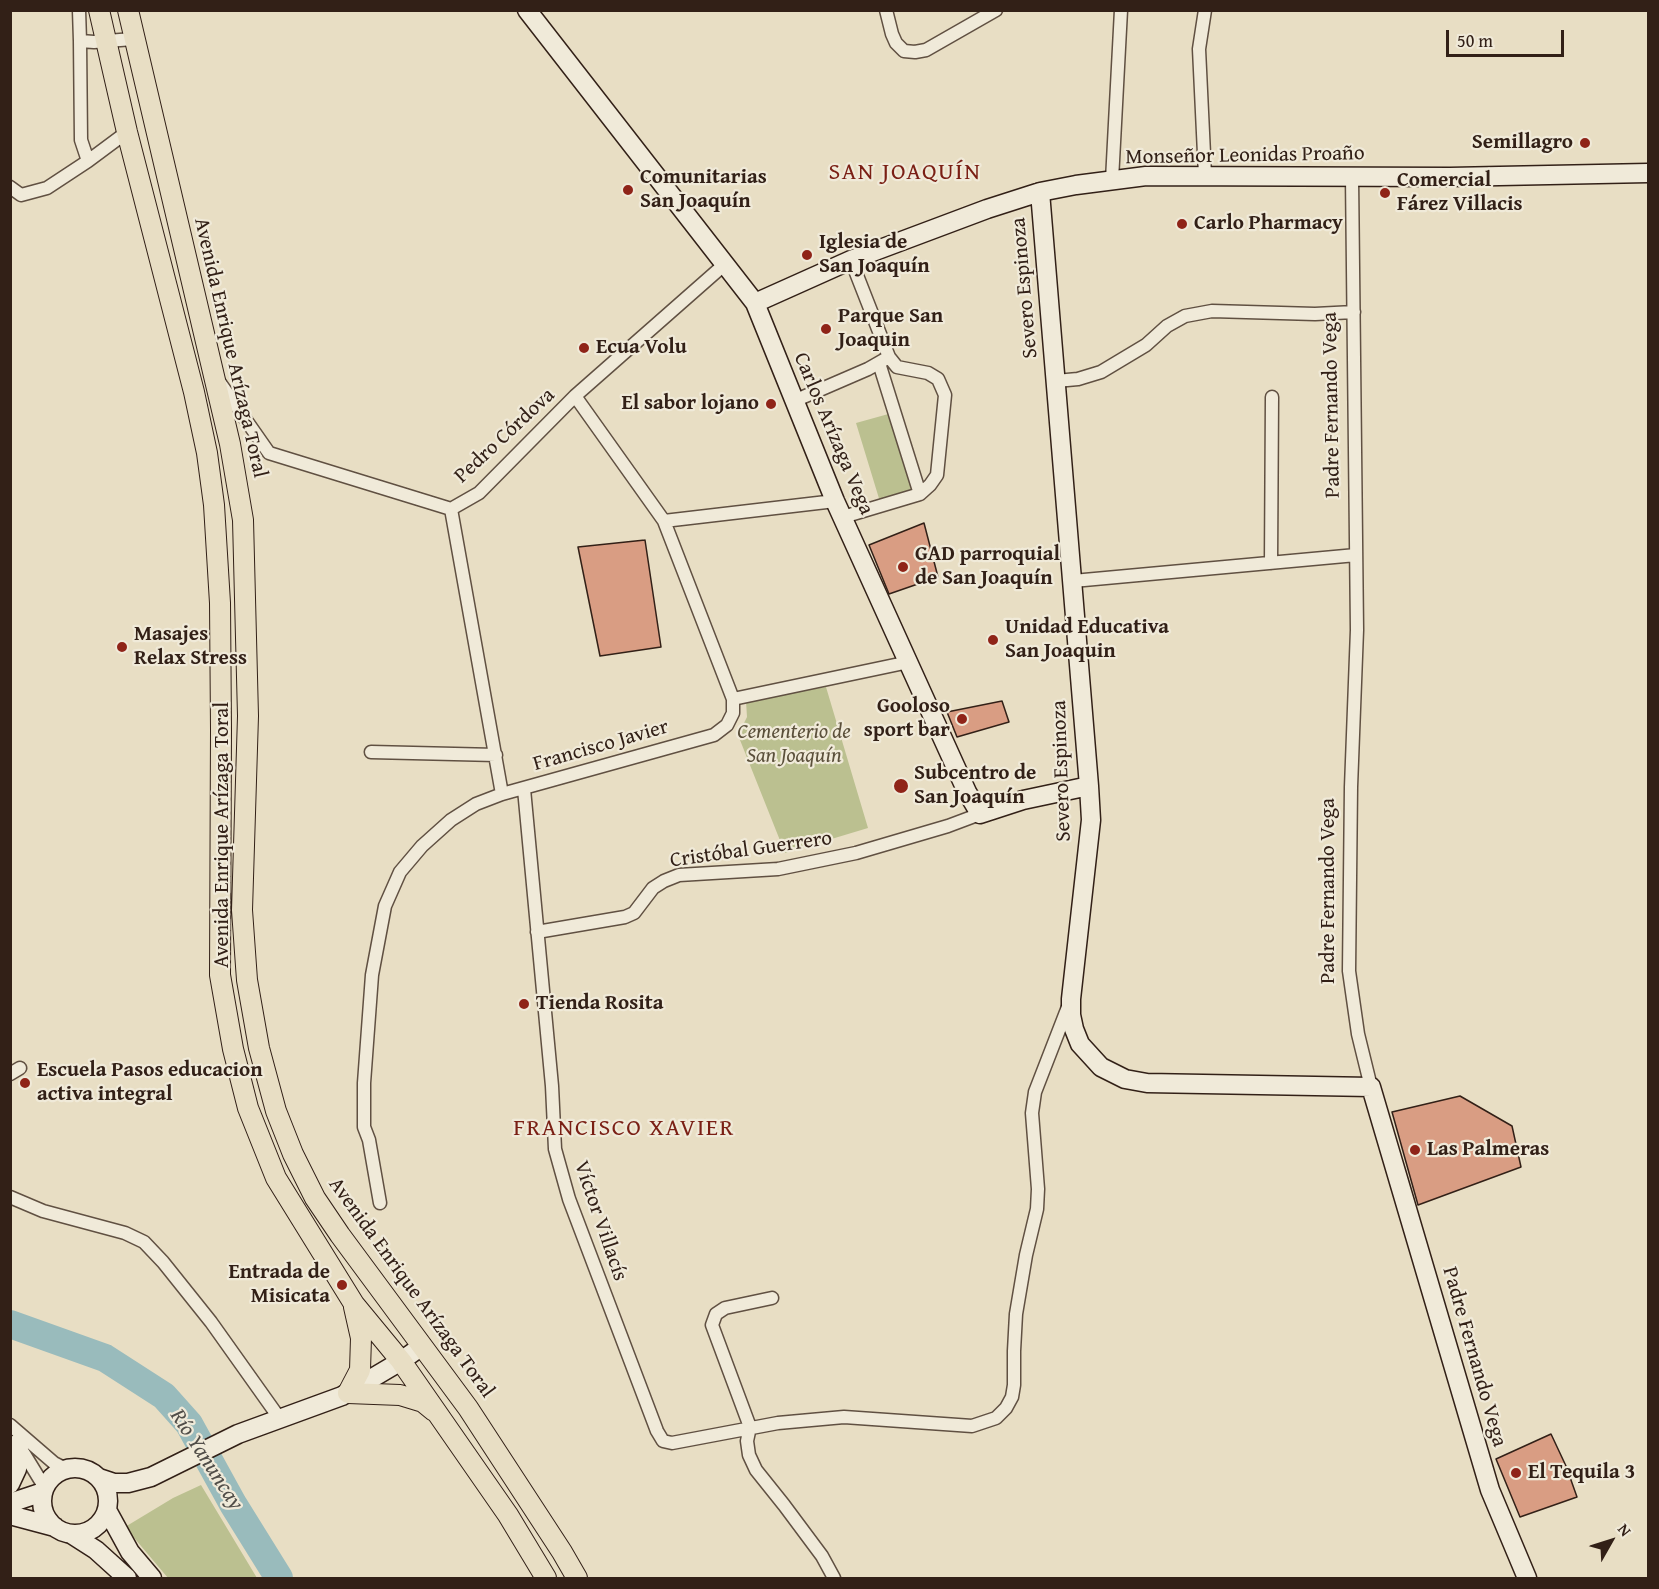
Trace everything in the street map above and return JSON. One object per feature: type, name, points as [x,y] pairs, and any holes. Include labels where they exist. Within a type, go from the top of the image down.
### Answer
[{"type":"main road","name":"Avenida Enrique Arízaga Toral","points":[[99,10],[126,132],[194,392],[207,453],[214,505],[220,603],[220,975],[233,1049],[248,1108],[276,1178],[354,1304],[401,1361],[508,1515],[546,1578]]},
{"type":"main road","name":"Avenida Enrique Arízaga Toral","points":[[128,10],[133,39],[231,444],[243,520],[248,716],[242,910],[246,980],[258,1047],[276,1111],[293,1154],[315,1198],[468,1408],[577,1578]]},
{"type":"main road","points":[[354,1304],[361,1338],[361,1357],[360,1370],[348,1393],[399,1395],[423,1402],[437,1413]]},
{"type":"street","points":[[79,10],[81,140],[88,161]]},
{"type":"street","name":"Carlos Arízaga Vega","points":[[527,10],[755,303],[839,509],[980,814]]},
{"type":"street","points":[[886,10],[896,43],[904,51],[915,52],[926,50],[996,10]]},
{"type":"street","points":[[1112,180],[1121,10]]},
{"type":"street","points":[[1205,10],[1198,49],[1205,175]]},
{"type":"street","points":[[80,41],[106,42],[133,39]]},
{"type":"street","points":[[10,187],[21,195],[47,189],[126,132]]},
{"type":"street","name":"Monseñor Leonidas Proaño","points":[[755,303],[851,260],[987,209],[1040,192],[1112,180],[1146,176],[1205,175],[1352,177],[1648,173]]},
{"type":"street","name":"Padre Fernando Vega","points":[[1352,177],[1357,630],[1351,787],[1349,971],[1358,1034],[1371,1087],[1490,1490],[1527,1578]]},
{"type":"street","name":"Severo Espinoza","points":[[1040,192],[1091,820],[1071,999],[1071,1015],[1080,1044],[1101,1067],[1125,1079],[1147,1083],[1371,1087]]},
{"type":"street","points":[[851,260],[884,360],[920,494]]},
{"type":"street","name":"Pedro Córdova","points":[[214,375],[269,453],[451,508],[479,493],[575,396],[725,264]]},
{"type":"street","points":[[1056,381],[1078,379],[1101,372],[1146,345],[1167,326],[1185,316],[1212,311],[1315,314],[1354,312]]},
{"type":"street","points":[[794,401],[884,360]]},
{"type":"street","points":[[664,521],[839,509],[920,494],[937,475],[945,395],[938,379],[928,373],[897,367],[884,360]]},
{"type":"street","points":[[575,396],[664,521],[732,699],[909,662]]},
{"type":"street","points":[[1271,563],[1272,397]]},
{"type":"street","points":[[451,508],[502,794]]},
{"type":"street","points":[[1073,581],[1356,555]]},
{"type":"street","name":"Francisco Javier","points":[[380,1203],[369,1140],[364,1127],[364,1083],[372,975],[385,906],[400,872],[422,846],[451,820],[476,804],[502,794],[714,735],[726,725],[733,713],[732,699]]},
{"type":"street","points":[[371,752],[496,755]]},
{"type":"street","points":[[980,814],[1023,800],[1089,786]]},
{"type":"street","name":"Víctor Villacís","points":[[524,789],[555,1149],[569,1199],[657,1431],[663,1441],[672,1443],[750,1427]]},
{"type":"street","name":"Cristóbal Guerrero","points":[[537,932],[625,917],[634,913],[653,888],[679,875],[778,869],[823,860],[879,847],[980,814]]},
{"type":"street","points":[[750,1427],[844,1417],[972,1426],[996,1418],[1006,1408],[1012,1397],[1014,1385],[1016,1314],[1038,1199],[1032,1113],[1035,1092],[1071,999]]},
{"type":"street","points":[[10,1197],[44,1211],[125,1233],[144,1242],[212,1322],[280,1419]]},
{"type":"street","points":[[772,1298],[725,1308],[716,1314],[712,1325],[750,1427],[747,1441],[748,1455],[756,1470],[816,1547],[834,1578]]},
{"type":"street","points":[[13,1432],[66,1469],[84,1469],[99,1478],[114,1483],[128,1483],[154,1475],[238,1434],[348,1393],[422,1346]]},
{"type":"street","points":[[10,1484],[17,1469],[19,1453],[13,1432]]},
{"type":"street","points":[[13,1432],[44,1490]]},
{"type":"street","points":[[66,1469],[50,1480],[44,1490],[42,1502],[44,1511],[63,1530],[96,1550],[127,1578]]},
{"type":"street","points":[[10,1515],[63,1530],[89,1531],[103,1519],[107,1509],[154,1475]]},
{"type":"street","points":[[99,1478],[106,1491],[107,1509],[130,1552],[152,1578]]},
{"type":"street","points":[[10,1503],[44,1490]]},
{"type":"green space","points":[[892,413],[919,491],[881,505],[856,423]]},
{"type":"green space","name":"Cementerio de San Joaquín","points":[[826,687],[868,828],[785,853],[738,735],[747,717],[746,701]]},
{"type":"green space","points":[[201,1485],[257,1578],[168,1578],[125,1527],[173,1498]]},
{"type":"building","points":[[924,523],[938,577],[889,594],[869,545]]},
{"type":"building","points":[[645,540],[661,647],[600,656],[578,547]]},
{"type":"building","points":[[1002,701],[1009,722],[957,737],[947,712]]},
{"type":"building","points":[[1460,1096],[1512,1126],[1521,1167],[1418,1205],[1392,1112]]},
{"type":"building","points":[[1551,1434],[1577,1497],[1520,1517],[1496,1459]]},
{"type":"waterway","name":"Río Yanuncay","points":[[10,1324],[105,1358],[164,1396],[189,1424],[233,1504],[279,1578]]},
{"type":"place","name":"Semillagro","points":[[1585,143]]},
{"type":"place","name":"Comunitarias San Joaquín","points":[[628,190]]},
{"type":"place","name":"Comercial Fárez Villacis","points":[[1385,193]]},
{"type":"place","name":"Carlo Pharmacy","points":[[1182,224]]},
{"type":"place","name":"Iglesia de San Joaquín","points":[[807,255]]},
{"type":"place","name":"Parque San Joaquin","points":[[826,329]]},
{"type":"place","name":"Ecua Volu","points":[[584,348]]},
{"type":"place","name":"El sabor lojano","points":[[771,404]]},
{"type":"place","name":"GAD parroquial de San Joaquín","points":[[903,567]]},
{"type":"place","name":"Unidad Educativa San Joaquin","points":[[993,640]]},
{"type":"place","name":"Masajes Relax Stress","points":[[122,647]]},
{"type":"place","name":"Gooloso sport bar","points":[[962,719]]},
{"type":"place","name":"Subcentro de San Joaquín","points":[[901,786]]},
{"type":"place","name":"Tienda Rosita","points":[[524,1004]]},
{"type":"place","name":"Escuela Pasos educacion activa integral","points":[[25,1083]]},
{"type":"place","name":"Las Palmeras","points":[[1415,1150]]},
{"type":"place","name":"Entrada de Misicata","points":[[342,1285]]},
{"type":"place","name":"El Tequila 3","points":[[1516,1473]]},
{"type":"district","name":"SAN JOAQUÍN","points":[[905,173]]},
{"type":"district","name":"FRANCISCO XAVIER","points":[[624,1129]]}]
